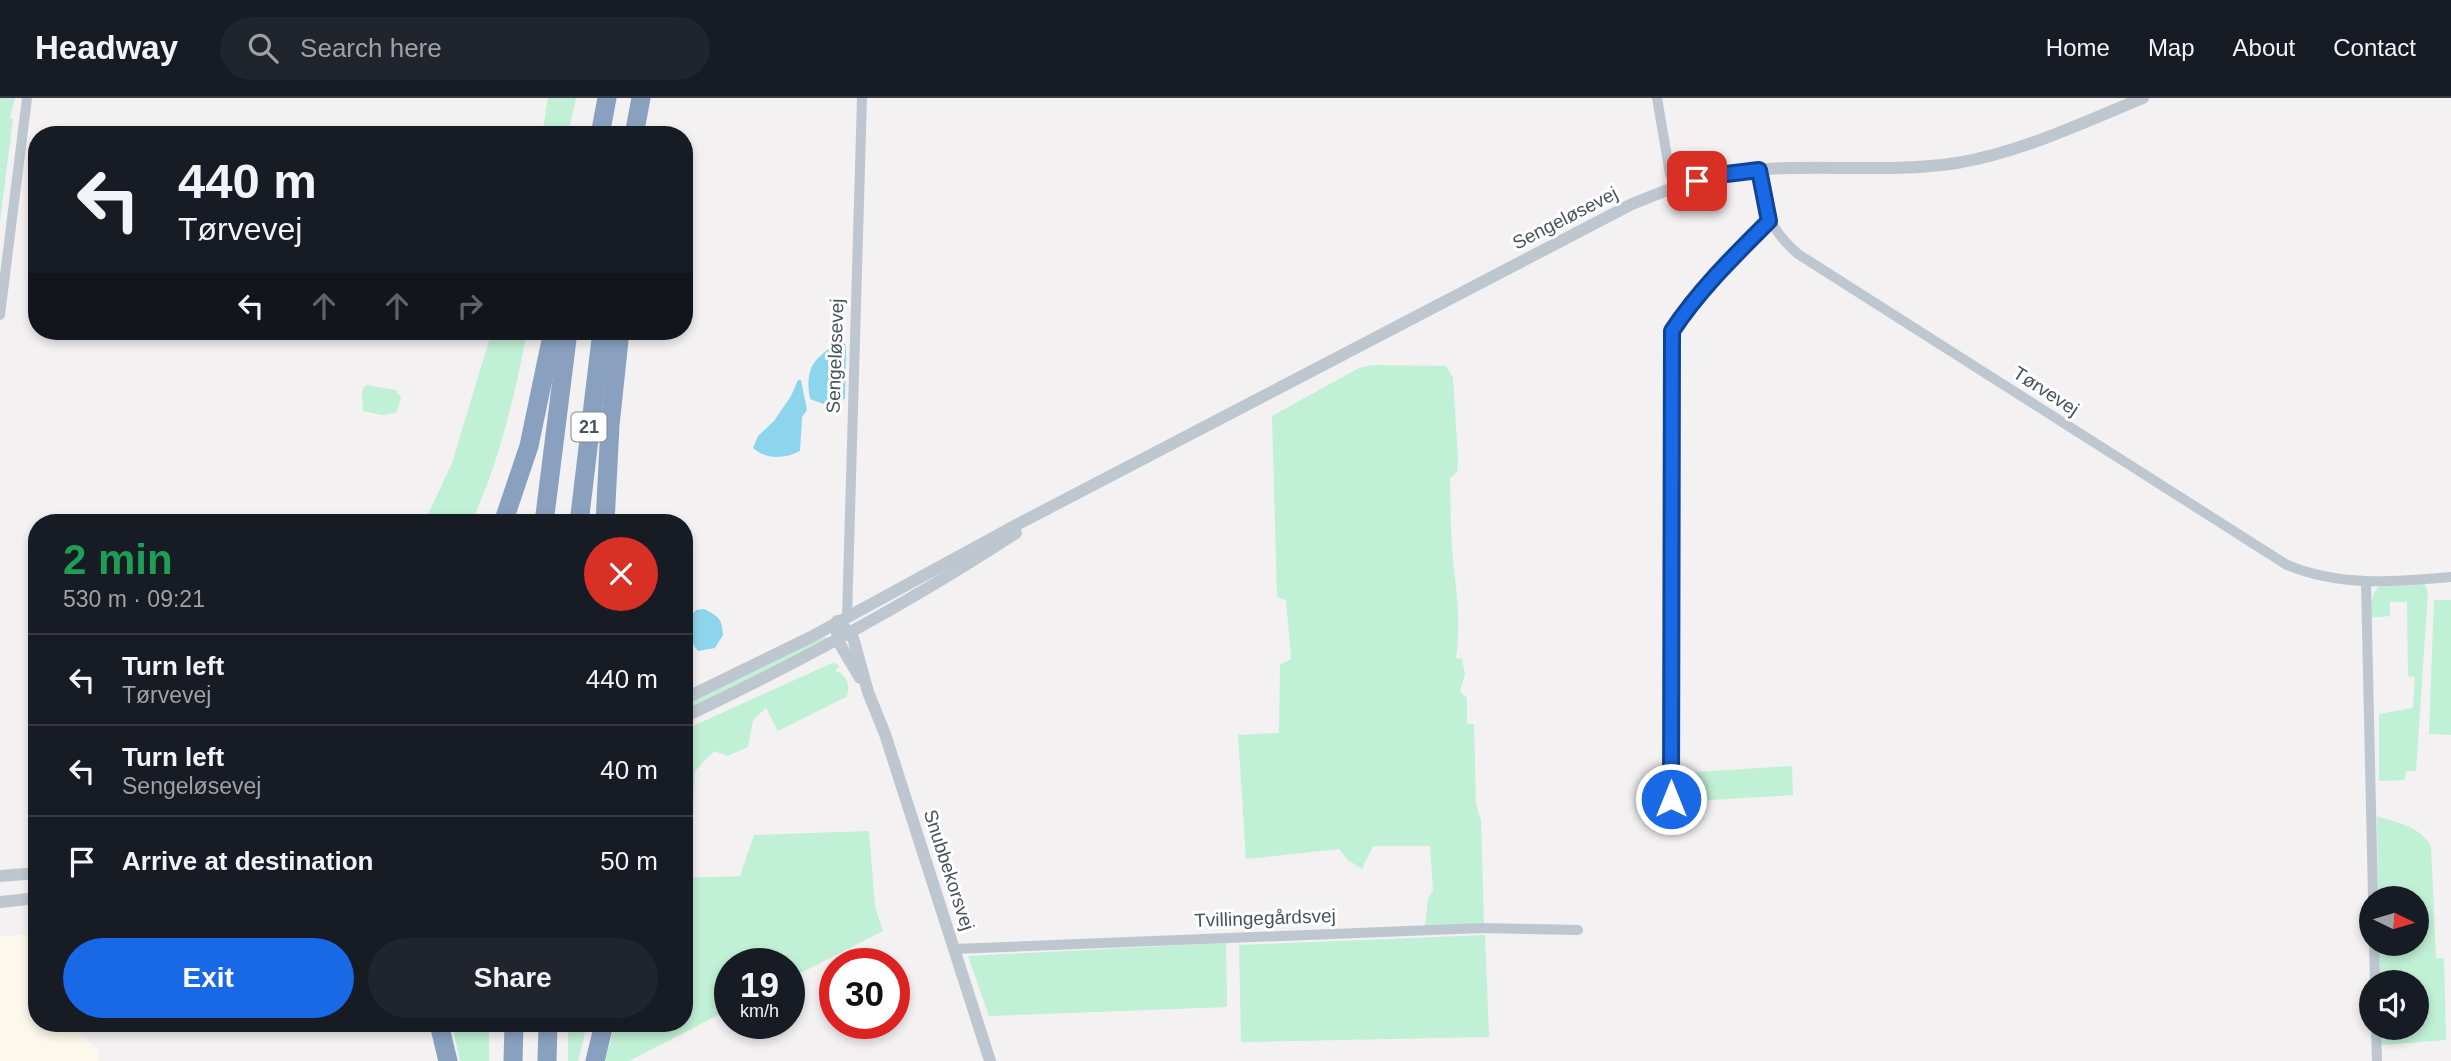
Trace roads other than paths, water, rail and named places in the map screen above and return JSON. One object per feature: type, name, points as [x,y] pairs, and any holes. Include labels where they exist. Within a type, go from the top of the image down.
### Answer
[{"type":"highway","points":[[602,126],[607,98]]},
{"type":"highway","points":[[638,126],[640,104]]},
{"type":"highway","points":[[506,514],[529,446],[551,340]]},
{"type":"highway","name":"21","points":[[545,514],[567,340]]},
{"type":"highway","name":"21","points":[[580,514],[601,340]]},
{"type":"highway","points":[[606,514],[610,425],[619,340]]},
{"type":"highway","points":[[441,1032],[448,1061]]},
{"type":"highway","points":[[513,1061],[514,1032]]},
{"type":"highway","points":[[547,1061],[548,1032]]},
{"type":"highway","points":[[595,1061],[602,1032]]},
{"type":"street","points":[[0,315],[27,98]]},
{"type":"street","name":"Sengeløsevej","points":[[862,98],[842,619],[1632,204],[1676,186],[1718,175],[1759,170],[1956,163],[2045,139],[2143,98]]},
{"type":"street","points":[[1657,98],[1670,174],[1676,186]]},
{"type":"street","name":"Tørvevej","points":[[1759,170],[1769,221],[1780,238],[1798,254],[2287,565],[2312,575],[2365,583],[2451,577]]},
{"type":"street","points":[[1671,799],[1672,331],[1732,257],[1769,221]]},
{"type":"street","name":"Sengeløsevej","points":[[693,712],[851,634],[935,586],[1048,511]]},
{"type":"street","points":[[2365,583],[2373,886]]},
{"type":"street","points":[[693,694],[842,619],[851,634]]},
{"type":"street","name":"Snubbekorsvej","points":[[842,619],[838,640],[868,692]]},
{"type":"street","name":"Snubbekorsvej","points":[[851,634],[990,1061]]},
{"type":"street","points":[[0,876],[28,874]]},
{"type":"street","points":[[0,902],[28,899]]},
{"type":"street","name":"Tvillingegårdsvej","points":[[954,949],[1469,928],[1578,930]]},
{"type":"street","points":[[2376,1040],[2377,1061]]},
{"type":"water","points":[[840,342],[845,344],[846,352],[845,398],[832,407],[810,399],[809,379],[813,364],[818,358]]},
{"type":"water","points":[[798,380],[801,380],[807,410],[802,417],[800,451],[776,457],[758,452],[753,448],[758,436],[774,421]]},
{"type":"water","points":[[704,609],[713,614],[722,625],[723,635],[715,648],[698,651],[693,643],[693,614],[696,610]]}]
